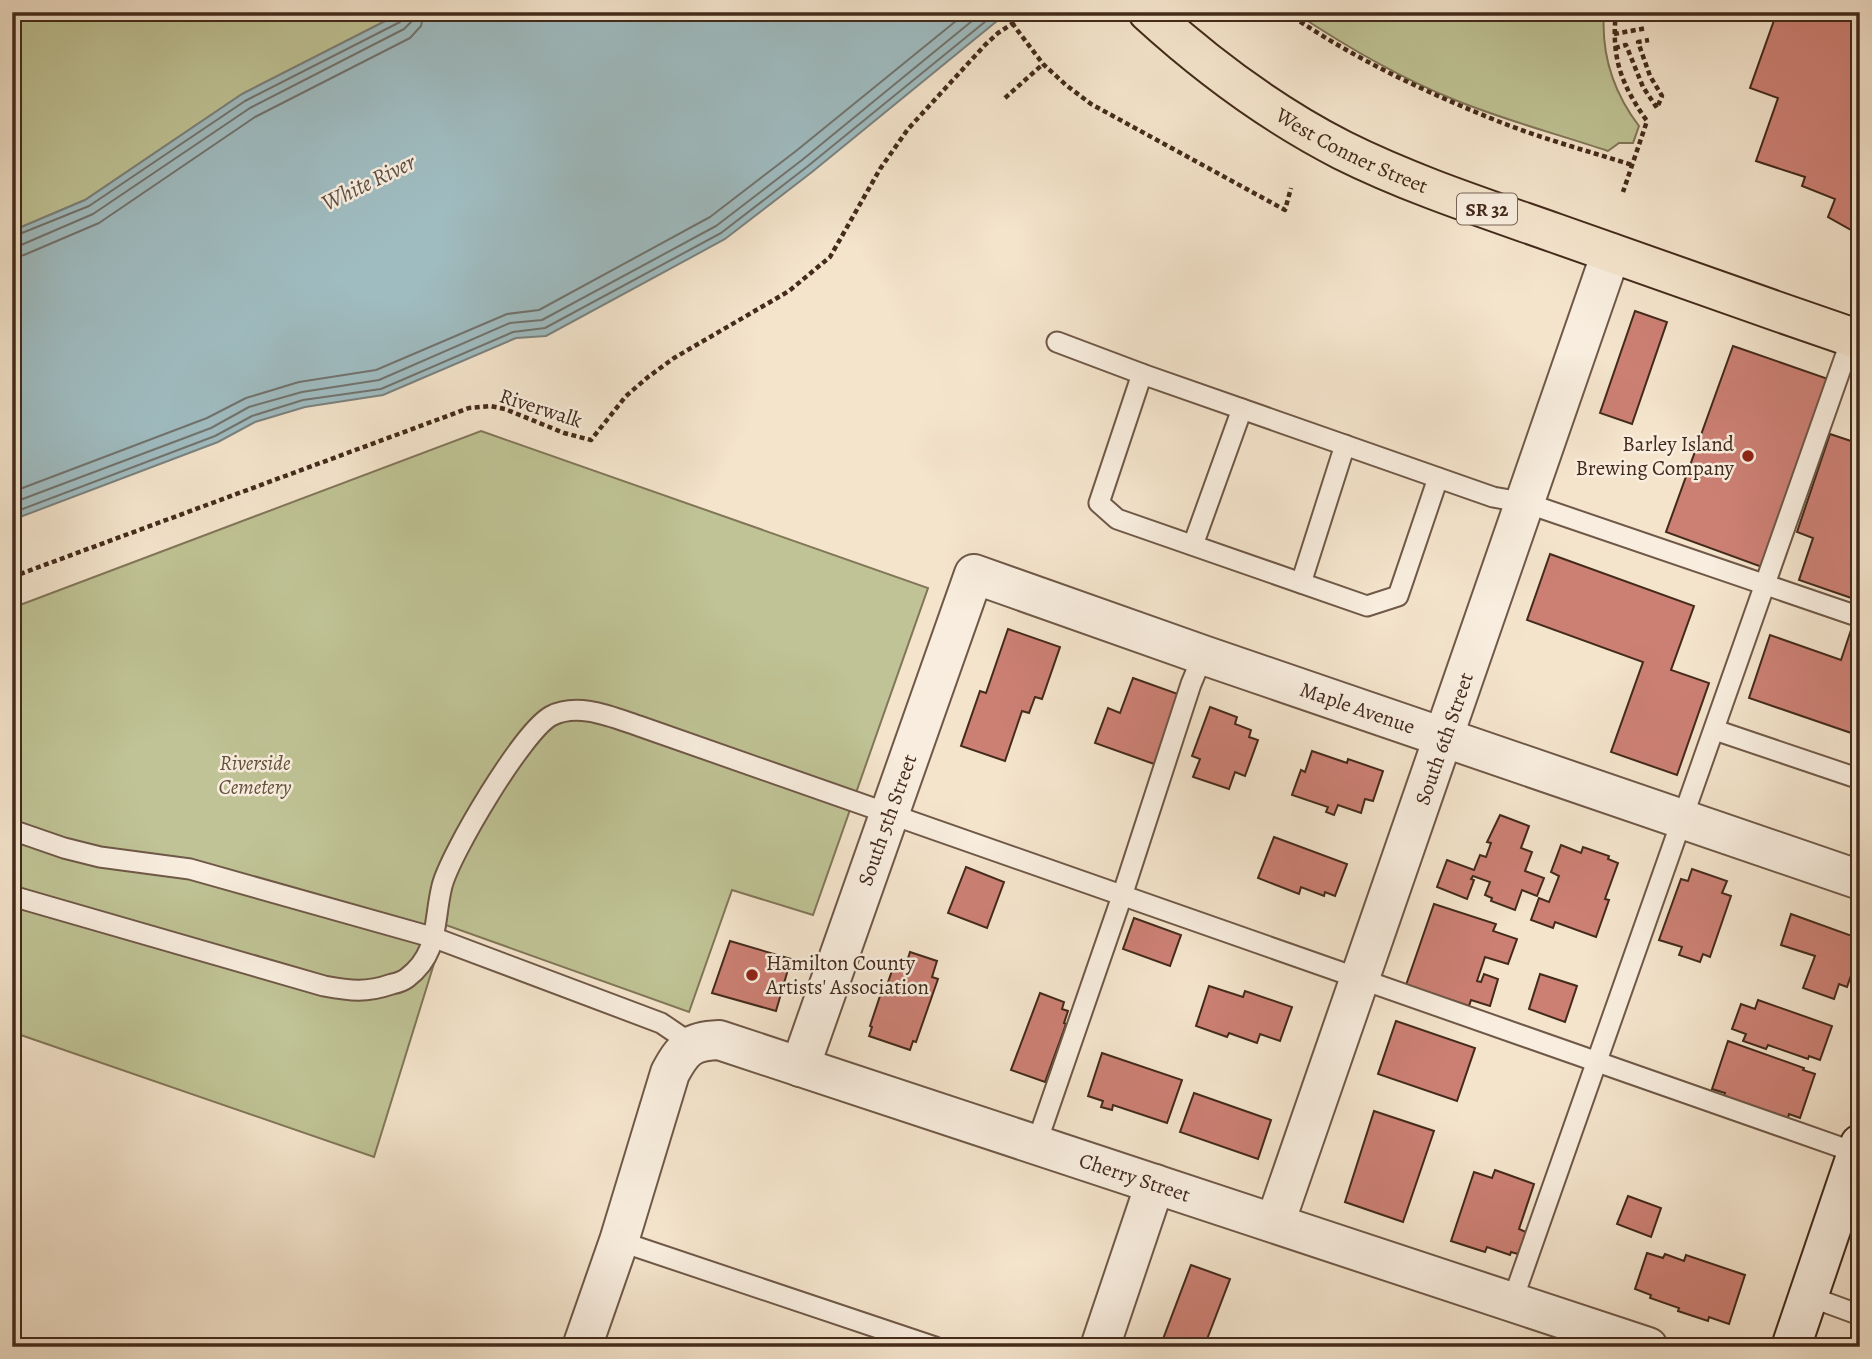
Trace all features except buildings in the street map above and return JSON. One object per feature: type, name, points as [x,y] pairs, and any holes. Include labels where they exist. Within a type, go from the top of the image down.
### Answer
[{"type":"main road","name":"West Conner Street","points":[[1148,12],[1183,44],[1253,96],[1343,150],[1490,209],[1856,339]]},
{"type":"street","name":"South 6th Street","points":[[1275,1223],[1611,253]]},
{"type":"street","name":"Maple Avenue","points":[[974,574],[1860,880]]},
{"type":"street","name":"South 5th Street","points":[[800,1067],[974,574]]},
{"type":"street","name":"Cherry Street","points":[[692,1044],[719,1040],[1648,1347]]},
{"type":"street","points":[[582,1347],[619,1241],[670,1073],[680,1056],[692,1044]]},
{"type":"street","points":[[1791,1347],[1858,1149]]},
{"type":"street","points":[[1100,1347],[1155,1184]]},
{"type":"lane","points":[[1512,1302],[1766,584],[1856,339]]},
{"type":"lane","points":[[1056,342],[1493,497],[1526,503],[1860,617]]},
{"type":"lane","points":[[1142,374],[1099,503],[1117,519],[1367,606],[1398,596],[1438,478]]},
{"type":"lane","points":[[1193,545],[1242,409]]},
{"type":"lane","points":[[1301,583],[1345,445]]},
{"type":"lane","points":[[1036,1145],[1203,655]]},
{"type":"lane","points":[[12,897],[324,986],[370,991],[406,980],[426,957],[435,938],[442,886],[458,848],[498,781],[534,732],[551,716],[575,710],[605,715],[1597,1063],[1858,1149]]},
{"type":"lane","points":[[1715,730],[1860,779]]},
{"type":"lane","points":[[12,830],[100,857],[190,869],[435,938],[661,1023],[692,1044]]},
{"type":"lane","points":[[619,1241],[935,1347]]},
{"type":"lane","points":[[1808,1296],[1860,1315]]},
{"type":"path","name":"Riverwalk","points":[[12,577],[469,408],[505,409],[564,433],[591,440],[626,396],[648,376],[789,291],[830,257],[880,169],[908,129],[985,46],[1030,12]]},
{"type":"path","points":[[1286,12],[1326,40],[1450,100],[1501,122],[1632,165]]},
{"type":"path","points":[[1623,192],[1647,121],[1630,96],[1619,70],[1615,48],[1615,14],[1646,16]]},
{"type":"path","points":[[1012,23],[1043,64],[1091,104],[1285,210],[1291,188]]},
{"type":"path","points":[[1614,34],[1647,28]]},
{"type":"path","points":[[1615,48],[1626,45],[1643,87],[1657,108],[1662,96],[1650,76],[1638,42],[1649,40]]},
{"type":"path","points":[[1005,99],[1043,64]]},
{"type":"green space","points":[[12,12],[403,12],[242,94],[85,200],[12,231]]},
{"type":"green space","points":[[1294,12],[1604,12],[1605,43],[1611,72],[1616,87],[1639,126],[1633,143],[1619,143],[1608,151],[1474,107],[1392,71]]},
{"type":"green space","name":"Riverside Cemetery","points":[[481,431],[928,588],[813,915],[732,890],[689,1012],[446,925],[374,1157],[12,1032],[12,608]]},
{"type":"water","name":"White River","points":[[403,12],[1008,12],[812,172],[725,239],[546,336],[516,338],[383,395],[305,407],[255,422],[218,442],[12,520],[12,231],[85,200],[242,94]]},
{"type":"place","name":"Barley Island Brewing Company","points":[[1748,456]]},
{"type":"place","name":"Hamilton County Artists' Association","points":[[752,975]]}]
